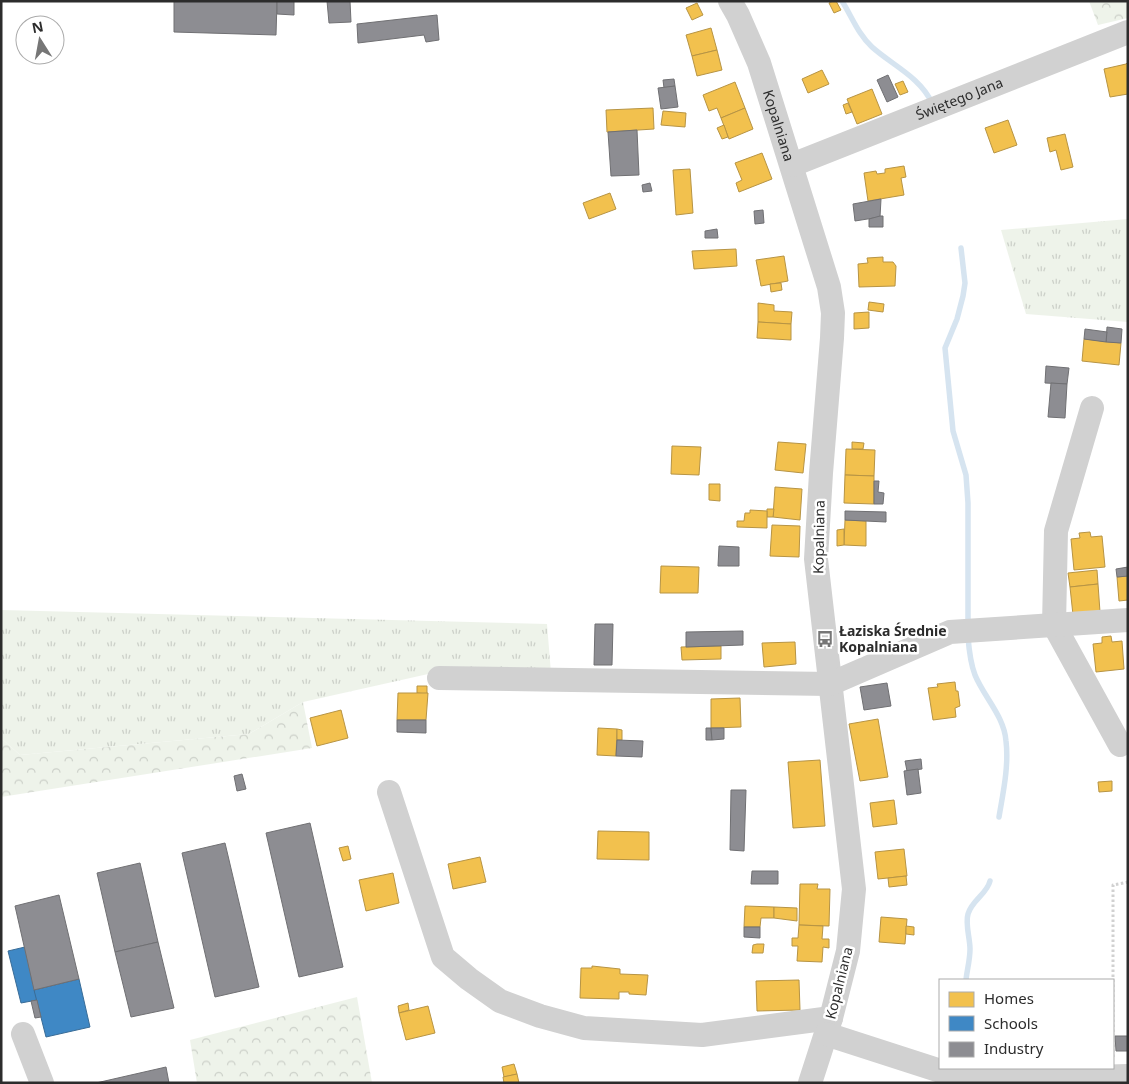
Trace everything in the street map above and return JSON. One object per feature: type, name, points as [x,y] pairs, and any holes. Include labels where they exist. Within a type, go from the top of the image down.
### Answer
[{"type":"street","name":"Kopalniana","points":[[730,1],[759,63],[829,287],[833,313],[816,559],[854,888],[848,951],[828,1026],[810,1083]]},
{"type":"street","name":"Świętego Jana","points":[[792,165],[1128,32]]},
{"type":"street","points":[[1092,408],[1056,531],[1054,625],[1120,745]]},
{"type":"street","points":[[439,678],[830,684],[950,632],[1128,620]]},
{"type":"street","points":[[389,792],[443,957],[469,979],[500,1001],[540,1016],[584,1028],[702,1035],[828,1026],[956,1076],[976,1080],[1120,1076]]},
{"type":"street","points":[[23,1034],[42,1083]]},
{"type":"path","points":[[1120,1076],[1113,884],[1128,882]]},
{"type":"green space","points":[[1089,1],[1128,1],[1128,18],[1098,25]]},
{"type":"green space","points":[[1128,219],[1128,322],[1026,314],[1001,230]]},
{"type":"green space","points":[[1,610],[547,624],[551,673],[455,668],[303,702],[249,734],[20,755],[1,738]]},
{"type":"green space","points":[[303,702],[312,748],[1,797],[1,738],[20,755],[249,734]]},
{"type":"green space","points":[[357,997],[372,1083],[197,1083],[190,1040]]},
{"type":"building: Homes","points":[[836,1],[841,10],[834,13],[829,3]]},
{"type":"building: Homes","points":[[697,3],[703,15],[692,20],[686,8]]},
{"type":"building: Homes","points":[[711,28],[717,50],[692,56],[686,35]]},
{"type":"building: Homes","points":[[717,50],[722,70],[697,76],[692,56]]},
{"type":"building: Homes","points":[[1128,62],[1128,94],[1110,97],[1104,69]]},
{"type":"building: Homes","points":[[822,70],[829,84],[808,93],[802,79]]},
{"type":"building: Homes","points":[[903,81],[908,92],[900,95],[895,84]]},
{"type":"building: Homes","points":[[735,82],[745,108],[721,118],[717,108],[709,111],[703,95]]},
{"type":"building: Homes","points":[[872,89],[882,114],[857,124],[847,99]]},
{"type":"building: Homes","points":[[848,103],[852,112],[846,114],[843,105]]},
{"type":"building: Homes","points":[[653,108],[654,129],[607,132],[606,110]]},
{"type":"building: Homes","points":[[745,108],[753,129],[729,139],[721,118]]},
{"type":"building: Homes","points":[[663,111],[686,113],[685,127],[661,125]]},
{"type":"building: Homes","points":[[1008,120],[1017,145],[994,153],[985,128]]},
{"type":"building: Homes","points":[[724,125],[728,137],[722,139],[717,128]]},
{"type":"building: Homes","points":[[1065,134],[1073,167],[1061,170],[1056,150],[1050,152],[1047,138]]},
{"type":"building: Homes","points":[[762,153],[772,179],[739,192],[736,183],[742,180],[735,163]]},
{"type":"building: Homes","points":[[904,166],[906,177],[901,178],[904,195],[868,201],[864,173],[876,171],[877,174],[885,173],[885,169]]},
{"type":"building: Homes","points":[[690,169],[693,213],[676,215],[673,170]]},
{"type":"building: Homes","points":[[610,193],[616,209],[589,219],[583,203]]},
{"type":"building: Homes","points":[[736,249],[737,266],[694,269],[692,251]]},
{"type":"building: Homes","points":[[784,256],[788,281],[761,286],[756,260]]},
{"type":"building: Homes","points":[[883,257],[883,262],[893,262],[896,266],[895,286],[859,287],[858,264],[868,263],[867,258]]},
{"type":"building: Homes","points":[[781,283],[782,290],[771,292],[770,284]]},
{"type":"building: Homes","points":[[869,302],[884,304],[883,312],[868,310]]},
{"type":"building: Homes","points":[[758,303],[774,305],[774,311],[792,312],[791,324],[758,322]]},
{"type":"building: Homes","points":[[869,312],[869,328],[854,329],[854,313]]},
{"type":"building: Homes","points":[[758,322],[791,324],[791,340],[757,338]]},
{"type":"building: Homes","points":[[1084,339],[1121,343],[1119,365],[1082,361]]},
{"type":"building: Homes","points":[[778,442],[806,444],[803,473],[775,470]]},
{"type":"building: Homes","points":[[852,442],[864,443],[863,449],[852,449]]},
{"type":"building: Homes","points":[[672,446],[701,447],[699,475],[671,474]]},
{"type":"building: Homes","points":[[846,449],[875,450],[874,476],[845,475]]},
{"type":"building: Homes","points":[[845,475],[874,476],[874,504],[844,503]]},
{"type":"building: Homes","points":[[709,484],[720,484],[720,501],[709,500]]},
{"type":"building: Homes","points":[[775,487],[802,489],[800,520],[773,517]]},
{"type":"building: Homes","points":[[767,509],[774,509],[773,517],[767,517]]},
{"type":"building: Homes","points":[[750,510],[767,511],[767,528],[737,527],[737,521],[744,521],[745,513],[750,513]]},
{"type":"building: Homes","points":[[845,520],[866,521],[866,546],[844,545]]},
{"type":"building: Homes","points":[[772,525],[800,526],[799,557],[770,556]]},
{"type":"building: Homes","points":[[844,529],[844,545],[837,546],[837,530]]},
{"type":"building: Homes","points":[[1090,532],[1091,537],[1102,536],[1105,567],[1074,570],[1071,539],[1080,538],[1079,533]]},
{"type":"building: Homes","points":[[661,566],[699,567],[698,593],[660,593]]},
{"type":"building: Homes","points":[[1097,570],[1098,584],[1070,587],[1068,573]]},
{"type":"building: Homes","points":[[1128,576],[1128,600],[1119,601],[1117,577]]},
{"type":"building: Homes","points":[[1098,584],[1100,612],[1073,615],[1070,587]]},
{"type":"building: Homes","points":[[1111,636],[1112,642],[1122,641],[1124,669],[1096,672],[1093,644],[1102,643],[1102,637]]},
{"type":"building: Homes","points":[[795,642],[796,664],[764,667],[762,643]]},
{"type":"building: Homes","points":[[721,646],[721,659],[682,660],[681,647]]},
{"type":"building: Homes","points":[[955,682],[960,706],[955,708],[956,717],[933,720],[928,688],[938,687],[937,684]]},
{"type":"building: Homes","points":[[417,686],[427,686],[427,694],[417,693]]},
{"type":"building: Homes","points":[[398,693],[428,693],[426,720],[397,720]]},
{"type":"building: Homes","points":[[740,698],[741,727],[711,728],[711,699]]},
{"type":"building: Homes","points":[[341,710],[348,738],[317,746],[310,718]]},
{"type":"building: Homes","points":[[878,719],[888,777],[860,781],[849,724]]},
{"type":"building: Homes","points":[[598,728],[617,729],[616,756],[597,755]]},
{"type":"building: Homes","points":[[617,729],[622,730],[622,740],[617,740]]},
{"type":"building: Homes","points":[[820,760],[825,826],[793,828],[788,762]]},
{"type":"building: Homes","points":[[1112,781],[1112,791],[1099,792],[1098,782]]},
{"type":"building: Homes","points":[[894,800],[897,824],[873,827],[870,803]]},
{"type":"building: Homes","points":[[598,831],[649,832],[649,860],[597,859]]},
{"type":"building: Homes","points":[[348,846],[351,859],[343,861],[339,848]]},
{"type":"building: Homes","points":[[904,849],[907,876],[878,879],[875,852]]},
{"type":"building: Homes","points":[[480,857],[486,882],[453,889],[448,864]]},
{"type":"building: Homes","points":[[393,873],[399,903],[366,911],[359,880]]},
{"type":"building: Homes","points":[[906,876],[907,885],[889,887],[888,878]]},
{"type":"building: Homes","points":[[800,884],[818,884],[817,889],[830,889],[829,926],[799,925]]},
{"type":"building: Homes","points":[[745,906],[774,907],[774,918],[761,918],[760,927],[744,927]]},
{"type":"building: Homes","points":[[774,907],[797,908],[797,921],[774,918]]},
{"type":"building: Homes","points":[[881,917],[907,919],[905,944],[879,942]]},
{"type":"building: Homes","points":[[799,925],[823,926],[822,939],[829,939],[829,948],[823,947],[822,962],[797,961],[798,946],[792,946],[792,938],[798,938]]},
{"type":"building: Homes","points":[[906,926],[914,927],[914,935],[906,934]]},
{"type":"building: Homes","points":[[764,944],[763,953],[752,953],[753,945]]},
{"type":"building: Homes","points":[[592,966],[620,969],[620,974],[648,975],[646,995],[619,992],[619,999],[580,998],[581,968],[592,968]]},
{"type":"building: Homes","points":[[799,980],[800,1010],[757,1011],[756,981]]},
{"type":"building: Homes","points":[[408,1003],[409,1010],[399,1013],[398,1006]]},
{"type":"building: Homes","points":[[428,1006],[435,1033],[406,1040],[399,1013]]},
{"type":"building: Homes","points":[[514,1064],[517,1074],[504,1077],[502,1067]]},
{"type":"building: Homes","points":[[517,1074],[519,1083],[504,1083],[503,1077]]},
{"type":"building: Schools","points":[[25,947],[37,1000],[21,1003],[8,951]]},
{"type":"building: Schools","points":[[79,979],[90,1027],[46,1037],[34,990]]},
{"type":"building: Industry","points":[[174,1],[277,1],[276,35],[174,32]]},
{"type":"building: Industry","points":[[277,1],[294,1],[294,15],[277,14]]},
{"type":"building: Industry","points":[[327,1],[350,1],[351,22],[329,23]]},
{"type":"building: Industry","points":[[437,15],[439,40],[426,42],[424,35],[358,43],[357,24]]},
{"type":"building: Industry","points":[[888,75],[898,97],[887,102],[877,80]]},
{"type":"building: Industry","points":[[674,79],[675,86],[664,88],[663,80]]},
{"type":"building: Industry","points":[[675,86],[678,107],[661,109],[658,88]]},
{"type":"building: Industry","points":[[637,130],[639,175],[611,176],[608,132]]},
{"type":"building: Industry","points":[[650,183],[652,191],[643,192],[642,185]]},
{"type":"building: Industry","points":[[881,199],[880,217],[855,221],[853,204]]},
{"type":"building: Industry","points":[[763,210],[764,223],[755,224],[754,211]]},
{"type":"building: Industry","points":[[883,216],[883,227],[869,227],[869,219]]},
{"type":"building: Industry","points":[[717,229],[718,238],[705,238],[705,231]]},
{"type":"building: Industry","points":[[1107,327],[1122,329],[1121,343],[1106,342]]},
{"type":"building: Industry","points":[[1085,329],[1107,332],[1106,342],[1084,339]]},
{"type":"building: Industry","points":[[1046,366],[1069,368],[1067,384],[1045,383]]},
{"type":"building: Industry","points":[[1051,383],[1067,384],[1065,418],[1048,417]]},
{"type":"building: Industry","points":[[874,481],[879,481],[878,492],[884,493],[883,504],[874,504]]},
{"type":"building: Industry","points":[[845,511],[886,512],[886,522],[845,520]]},
{"type":"building: Industry","points":[[719,546],[739,547],[739,566],[718,566]]},
{"type":"building: Industry","points":[[1128,567],[1128,576],[1117,577],[1116,569]]},
{"type":"building: Industry","points":[[595,624],[613,624],[612,665],[594,665]]},
{"type":"building: Industry","points":[[743,631],[743,645],[686,647],[686,632]]},
{"type":"building: Industry","points":[[887,683],[891,706],[864,710],[860,687]]},
{"type":"building: Industry","points":[[397,720],[426,720],[426,733],[397,732]]},
{"type":"building: Industry","points":[[706,728],[711,728],[712,740],[706,740]]},
{"type":"building: Industry","points":[[711,728],[724,728],[724,739],[712,740]]},
{"type":"building: Industry","points":[[617,740],[643,741],[642,757],[616,756]]},
{"type":"building: Industry","points":[[921,759],[922,769],[907,771],[905,761]]},
{"type":"building: Industry","points":[[918,769],[921,793],[907,795],[904,771]]},
{"type":"building: Industry","points":[[242,774],[246,789],[237,791],[234,776]]},
{"type":"building: Industry","points":[[731,790],[746,790],[744,851],[730,850]]},
{"type":"building: Industry","points":[[310,823],[343,967],[299,977],[266,833]]},
{"type":"building: Industry","points":[[225,843],[259,987],[215,997],[182,853]]},
{"type":"building: Industry","points":[[140,863],[158,942],[115,952],[97,873]]},
{"type":"building: Industry","points":[[752,871],[778,871],[778,884],[751,884]]},
{"type":"building: Industry","points":[[59,895],[79,979],[34,990],[15,906]]},
{"type":"building: Industry","points":[[744,927],[760,927],[760,938],[744,937]]},
{"type":"building: Industry","points":[[158,942],[174,1008],[131,1017],[115,952]]},
{"type":"building: Industry","points":[[37,1000],[41,1017],[35,1018],[31,1001]]},
{"type":"building: Industry","points":[[1115,1036],[1128,1036],[1128,1051],[1116,1051]]},
{"type":"building: Industry","points":[[166,1067],[169,1083],[96,1083]]},
{"type":"waterway","points":[[842,1],[867,42],[913,79],[927,94],[932,103]]},
{"type":"waterway","points":[[961,248],[965,283],[963,296],[957,319],[945,348],[953,431],[966,475],[968,503],[968,625]]},
{"type":"waterway","points":[[968,637],[969,651],[975,675],[1002,723],[1006,741],[1006,770],[999,817]]},
{"type":"waterway","points":[[966,979],[970,957],[968,914],[986,890],[990,881]]},
{"type":"place","name":"Łaziska Średnie Kopalniana","points":[[825,639]]}]
